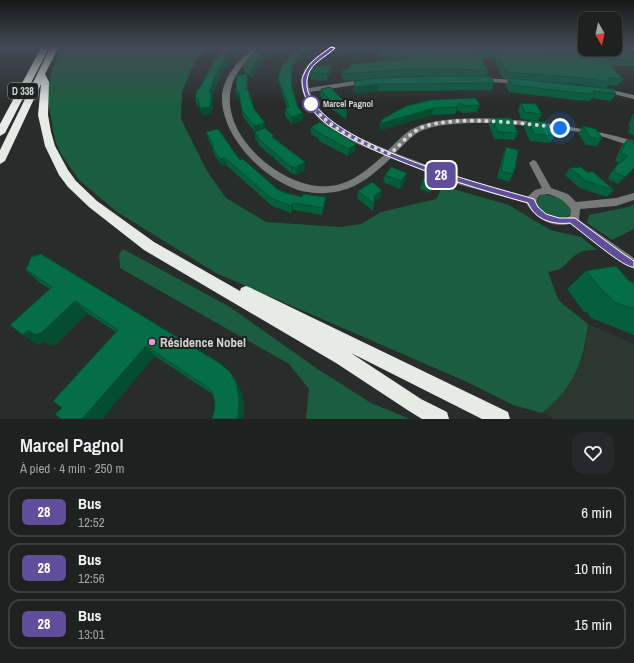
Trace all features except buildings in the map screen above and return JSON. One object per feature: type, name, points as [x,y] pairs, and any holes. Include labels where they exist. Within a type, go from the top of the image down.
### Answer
[{"type":"highway","name":"D 338","points":[[0,133],[35,68]]},
{"type":"highway","name":"D 338","points":[[0,161],[45,68]]},
{"type":"highway","points":[[42,75],[45,82],[43,115],[46,132],[53,153],[63,172],[72,184],[93,204],[149,246],[342,357],[415,405],[440,419]]},
{"type":"highway","points":[[149,246],[501,419]]},
{"type":"street","points":[[237,68],[234,72],[226,94],[228,117],[241,140],[258,160],[274,174],[300,188],[323,190],[354,184],[367,175],[416,131],[434,124],[453,122],[513,123],[547,126],[596,133],[634,144]]},
{"type":"street","points":[[310,68],[304,82],[308,99],[312,106],[330,124],[353,138],[455,180],[531,201]]},
{"type":"street","points":[[472,80],[527,83]]},
{"type":"street","points":[[306,91],[352,83],[375,81]]},
{"type":"street","points":[[593,89],[634,97]]},
{"type":"street","points":[[533,163],[548,191]]},
{"type":"street","points":[[548,191],[563,196],[574,206],[577,213],[575,218],[572,220],[559,222],[546,218],[534,209],[531,201],[532,196],[536,193],[548,191]]},
{"type":"street","points":[[574,206],[616,202],[634,196]]},
{"type":"street","points":[[572,220],[619,255],[634,264]]},
{"type":"shaded area","points":[[588,324],[634,344],[634,419],[555,419],[542,413],[570,384],[578,369],[585,350]]},
{"type":"green space","points":[[53,68],[192,68],[182,92],[181,119],[207,171],[226,198],[266,222],[340,227],[361,224],[381,212],[436,199],[443,186],[509,205],[550,230],[581,237],[597,250],[586,250],[581,252],[563,267],[548,272],[558,299],[588,324],[580,363],[575,374],[562,394],[542,413],[513,405],[467,382],[216,273],[117,212],[79,180],[61,154],[55,140],[48,101],[48,87]]},
{"type":"green space","points":[[541,195],[555,197],[564,201],[570,208],[571,213],[562,218],[556,218],[545,213],[537,205],[536,200]]},
{"type":"green space","points":[[634,204],[634,229],[612,240],[587,223],[589,215],[628,207]]},
{"type":"green space","points":[[123,249],[230,307],[316,368],[371,403],[410,419],[306,419],[309,389],[289,364],[120,268],[119,254]]},
{"type":"bus line","name":"28","points":[[309,68],[304,82],[308,99],[318,113],[339,130],[370,146],[431,172],[501,194],[531,201],[534,209],[543,216],[559,222],[572,220],[619,255],[634,264]]},
{"type":"place","name":"Marcel Pagnol","points":[[311,104]]},
{"type":"place","name":"Résidence Nobel","points":[[152,342]]},
{"type":"route","points":[[311,104],[318,113],[339,130],[370,146],[390,154],[409,136],[423,127],[446,122],[513,123],[560,128]]}]
